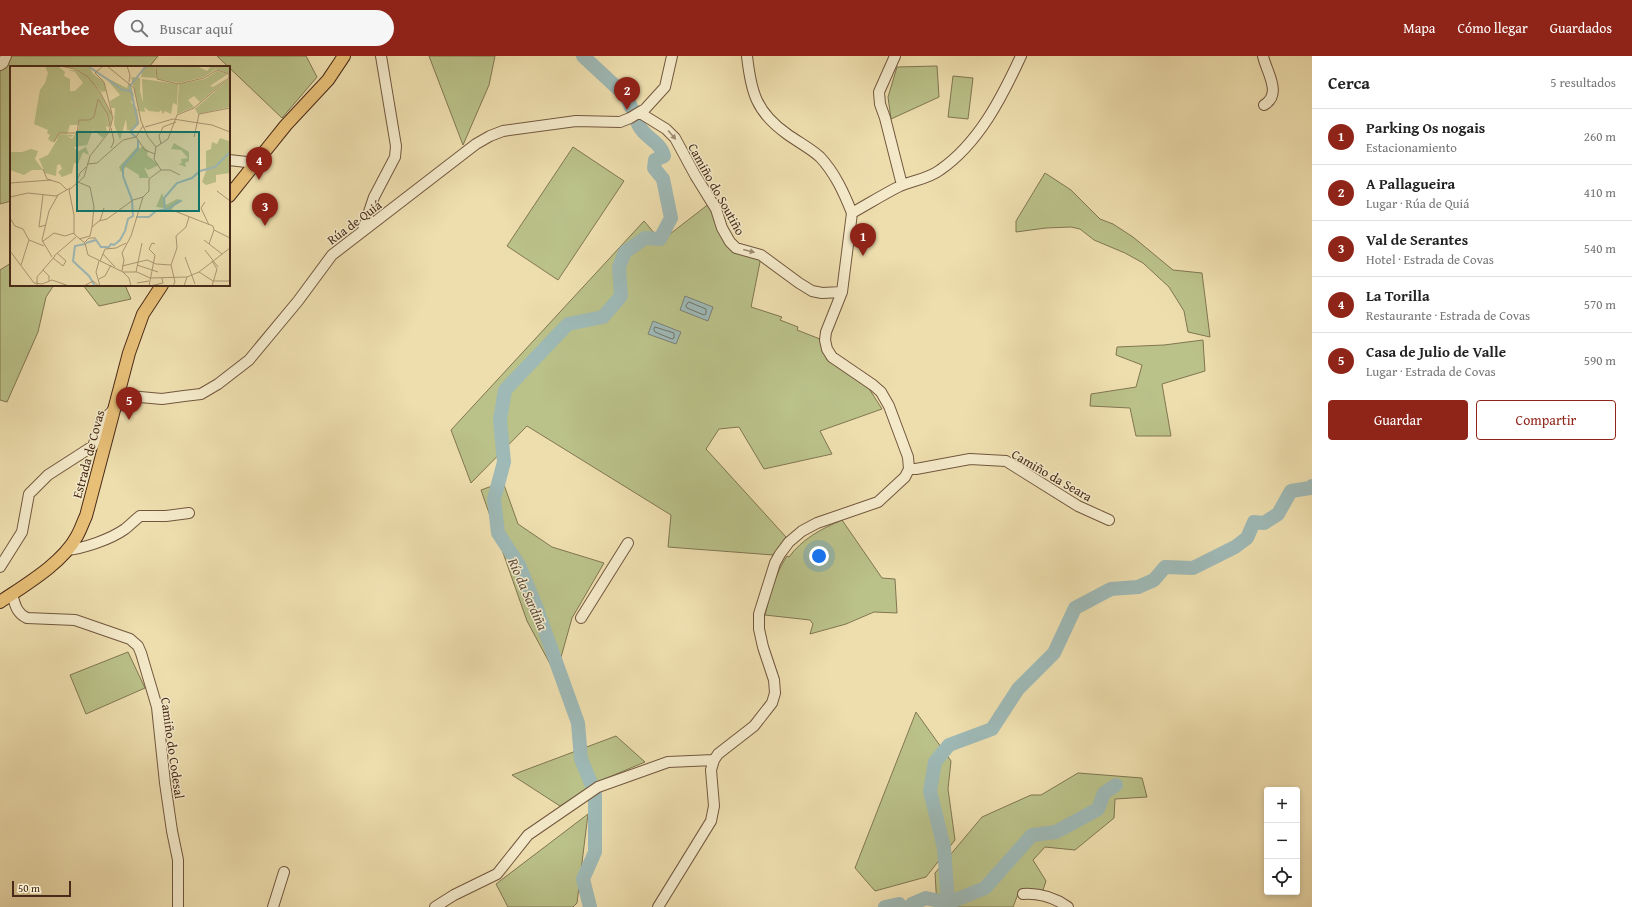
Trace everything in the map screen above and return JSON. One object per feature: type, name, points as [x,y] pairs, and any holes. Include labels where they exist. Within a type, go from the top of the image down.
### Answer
[{"type":"main road","points":[[230,195],[286,125],[328,80],[344,56]]},
{"type":"main road","name":"Estrada de Covas","points":[[0,602],[33,580],[66,550],[77,537],[86,516],[129,353],[143,314],[161,286]]},
{"type":"street","points":[[0,65],[3,63],[6,56]]},
{"type":"street","points":[[363,230],[374,196],[395,157],[396,146],[381,56]]},
{"type":"street","name":"Rúa de Quiá","points":[[118,394],[162,399],[201,394],[218,384],[249,360],[298,300],[332,255],[476,144],[490,136],[502,132],[576,121],[620,122],[640,113],[658,97],[665,87],[672,56]]},
{"type":"street","points":[[658,907],[711,821],[714,806],[711,770],[714,760],[718,754],[754,726],[772,703],[775,693],[774,680],[762,647],[759,629],[759,614],[775,563],[780,554],[789,542],[802,531],[878,502],[905,477],[909,469],[908,457],[889,406],[881,392],[832,357],[827,349],[825,340],[826,332],[842,292],[852,212],[842,190],[831,171],[821,158],[811,149],[772,123],[763,113],[755,98],[749,76],[747,56]]},
{"type":"street","points":[[895,56],[879,92],[880,104],[902,185]]},
{"type":"street","points":[[852,212],[902,185],[922,180],[940,170],[956,157],[980,129],[1006,89],[1021,56]]},
{"type":"street","points":[[1263,56],[1272,82],[1272,97],[1268,103],[1264,105]]},
{"type":"street","name":"Camiño do Soutiño","points":[[640,113],[666,129],[675,138],[716,209],[722,228],[730,242],[736,248],[761,255],[799,283],[812,290],[822,293],[842,292]]},
{"type":"street","points":[[230,160],[255,163]]},
{"type":"street","points":[[0,567],[22,532],[29,494],[48,475],[92,446],[102,422],[114,409]]},
{"type":"street","name":"Camiño da Seara","points":[[909,469],[970,459],[1006,461],[1078,506],[1109,520]]},
{"type":"street","points":[[66,550],[76,550],[112,536],[125,529],[140,516],[166,516],[189,512]]},
{"type":"street","points":[[581,618],[628,543]]},
{"type":"street","name":"Camiño do Codesal","points":[[12,594],[18,611],[22,616],[27,618],[75,620],[119,634],[130,639],[138,646],[157,708],[165,783],[178,860],[178,907]]},
{"type":"street","points":[[435,907],[454,895],[497,874],[528,835],[598,787],[668,762],[714,760]]},
{"type":"street","points":[[273,907],[284,872]]},
{"type":"street","points":[[1023,894],[1032,893],[1048,897],[1061,902],[1068,907]]},
{"type":"green space","points":[[10,56],[158,56],[150,66],[10,66],[10,201],[0,204],[0,68]]},
{"type":"green space","points":[[217,56],[306,56],[317,77],[282,118],[230,68],[230,66],[227,66]]},
{"type":"green space","points":[[429,56],[495,56],[489,85],[463,145]]},
{"type":"green space","points":[[937,66],[939,97],[891,119],[888,97],[897,67]]},
{"type":"green space","points":[[953,76],[973,78],[968,119],[948,117]]},
{"type":"green space","points":[[573,147],[624,181],[558,280],[507,246]]},
{"type":"green space","points":[[1045,173],[1071,190],[1100,219],[1113,224],[1133,237],[1173,270],[1202,273],[1210,337],[1188,332],[1184,311],[1169,287],[1143,263],[1125,253],[1094,240],[1080,229],[1071,227],[1046,228],[1016,232],[1016,221]]},
{"type":"green space","points":[[710,203],[724,240],[761,257],[751,307],[782,317],[780,320],[798,327],[797,330],[820,339],[827,360],[868,387],[882,409],[820,431],[832,454],[764,469],[739,427],[719,429],[706,449],[786,537],[773,555],[668,547],[671,515],[527,426],[471,483],[451,430],[644,221],[661,241]]},
{"type":"green space","points":[[10,264],[10,286],[53,286],[46,297],[38,332],[7,402],[0,400],[0,270]]},
{"type":"green space","points":[[84,286],[125,286],[131,299],[99,306]]},
{"type":"green space","points":[[1203,340],[1205,371],[1162,384],[1171,436],[1136,436],[1130,408],[1090,406],[1091,394],[1136,387],[1142,365],[1116,355],[1117,347],[1164,345]]},
{"type":"green space","points":[[503,482],[518,524],[552,547],[604,563],[572,618],[556,675],[527,621],[481,490]]},
{"type":"green space","points":[[842,520],[882,578],[895,579],[897,613],[874,612],[846,624],[810,634],[813,624],[810,620],[765,615],[776,577],[787,556],[789,557],[812,535]]},
{"type":"green space","points":[[128,652],[145,688],[86,714],[70,675]]},
{"type":"green space","points":[[916,712],[951,761],[948,789],[955,840],[926,877],[875,891],[855,868]]},
{"type":"green space","points":[[616,736],[645,762],[602,780],[560,806],[512,775]]},
{"type":"green space","points":[[1078,773],[1142,778],[1147,797],[1115,799],[1114,818],[1075,850],[1045,847],[1033,860],[1046,881],[1043,890],[1018,894],[1013,907],[937,907],[935,873],[982,817],[1031,795],[1041,795]]},
{"type":"green space","points":[[588,814],[577,903],[573,907],[508,907],[496,884]]},
{"type":"water","points":[[685,296],[713,307],[708,321],[680,310]]},
{"type":"water","points":[[653,321],[681,332],[676,344],[648,334]]},
{"type":"waterway","name":"Río da Sardiña","points":[[583,56],[626,96],[632,109]]},
{"type":"waterway","name":"Río da Sardiña","points":[[590,907],[583,879],[595,852],[595,793],[581,759],[578,723],[537,609],[519,565],[498,533],[494,499],[504,462],[500,420],[505,390],[568,324],[603,317],[621,296],[619,267],[625,252],[645,238],[660,239],[671,218],[663,179],[654,168],[655,160],[664,156],[659,146],[640,128],[637,122]]},
{"type":"waterway","points":[[948,903],[944,848],[930,791],[935,762],[949,745],[992,729],[1018,689],[1054,653],[1075,608],[1111,589],[1138,587],[1154,580],[1165,567],[1193,568],[1235,547],[1247,538],[1254,522],[1264,523],[1278,514],[1291,491],[1310,488],[1312,486]]},
{"type":"waterway","points":[[910,907],[912,904],[926,898],[948,903],[985,888],[1032,835],[1056,832],[1098,809],[1104,793],[1116,785]]},
{"type":"waterway","points":[[885,907],[899,904],[901,907]]},
{"type":"place","name":"A Pallagueira","points":[[627,110]]},
{"type":"place","name":"La Torilla","points":[[259,180]]},
{"type":"place","name":"Val de Serantes","points":[[265,226]]},
{"type":"place","name":"Parking Os nogais","points":[[863,256]]},
{"type":"place","name":"Casa de Julio de Valle","points":[[129,420]]}]
